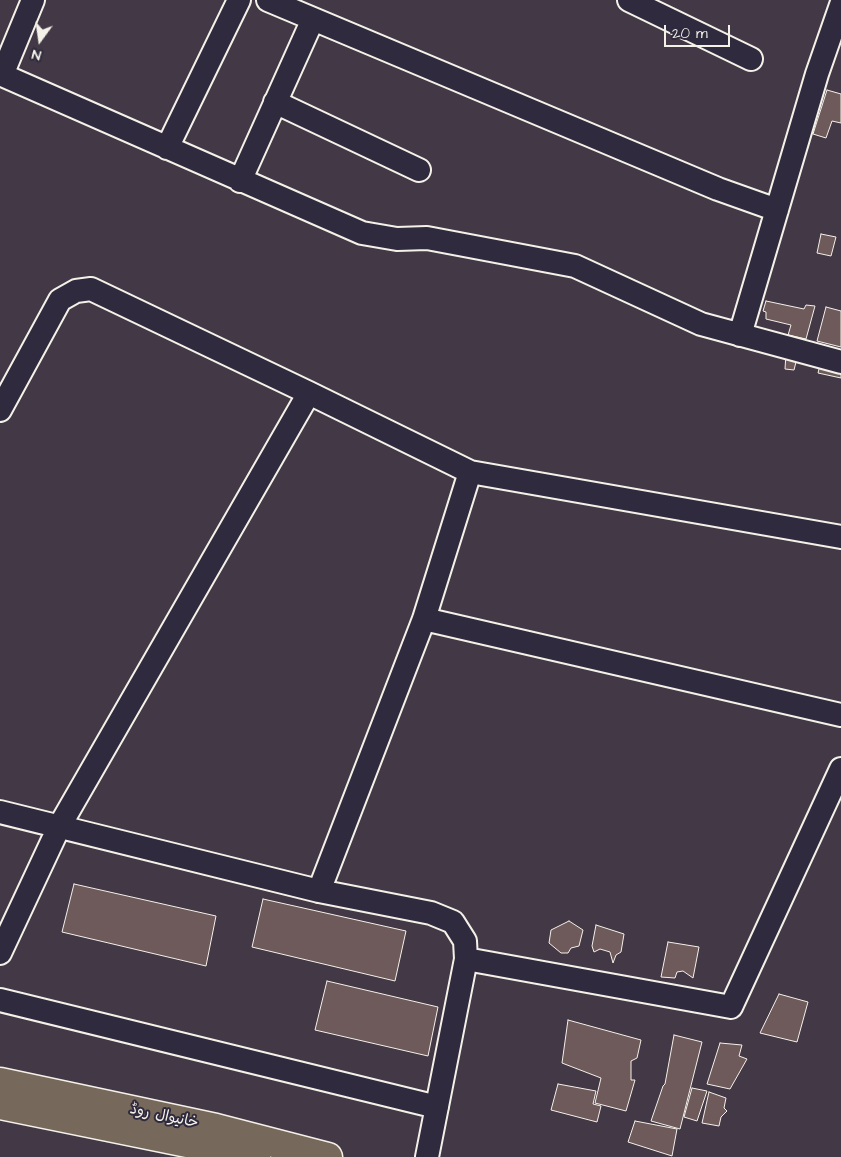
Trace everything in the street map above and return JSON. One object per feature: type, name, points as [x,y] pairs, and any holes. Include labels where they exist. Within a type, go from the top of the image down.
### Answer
[{"type":"main road","name":"خانیوال روڈ","points":[[0,1082],[256,1157]]},
{"type":"main road","name":"خانیوال روڈ","points":[[0,1105],[211,1144],[328,1157]]},
{"type":"street","points":[[33,0],[1,74],[362,234],[397,240],[427,238],[575,266],[701,324],[841,362]]},
{"type":"street","points":[[167,148],[239,0]]},
{"type":"street","points":[[268,0],[718,189],[777,210]]},
{"type":"street","points":[[629,0],[751,59]]},
{"type":"street","points":[[740,334],[818,74],[841,5]]},
{"type":"street","points":[[240,181],[313,19]]},
{"type":"street","points":[[275,102],[419,170]]},
{"type":"street","points":[[0,410],[60,300],[76,291],[91,289],[309,392],[470,472],[841,537]]},
{"type":"street","points":[[0,953],[59,828],[309,392]]},
{"type":"street","points":[[319,890],[424,619],[470,472]]},
{"type":"street","points":[[424,619],[841,715]]},
{"type":"street","points":[[466,959],[731,1007],[841,769]]},
{"type":"street","points":[[0,812],[59,828],[319,890],[431,913],[453,922],[465,941],[466,959],[427,1157]]},
{"type":"street","points":[[0,1000],[437,1107]]},
{"type":"building","points":[[827,90],[841,94],[841,123],[832,121],[826,138],[813,134]]},
{"type":"building","points":[[821,234],[836,237],[831,256],[817,253]]},
{"type":"building","points":[[766,301],[804,309],[806,305],[815,306],[806,339],[788,335],[791,325],[766,319],[766,312],[763,311]]},
{"type":"building","points":[[826,307],[841,311],[841,347],[817,341]]},
{"type":"building","points":[[786,353],[798,354],[794,370],[785,369]]},
{"type":"building","points":[[821,361],[841,365],[841,378],[818,373]]},
{"type":"building","points":[[74,884],[216,916],[206,966],[62,932]]},
{"type":"building","points":[[263,899],[406,931],[395,981],[252,947]]},
{"type":"building","points":[[569,921],[583,930],[579,946],[571,948],[568,953],[561,953],[549,943],[551,930]]},
{"type":"building","points":[[596,925],[624,934],[621,952],[616,955],[613,963],[610,952],[600,949],[594,952],[592,946]]},
{"type":"building","points":[[668,942],[699,947],[693,978],[683,971],[677,972],[675,978],[661,977]]},
{"type":"building","points":[[327,981],[438,1007],[428,1056],[315,1030]]},
{"type":"building","points":[[779,994],[808,1002],[797,1042],[760,1033]]},
{"type":"building","points":[[568,1020],[641,1040],[637,1058],[631,1061],[631,1080],[635,1080],[626,1111],[595,1103],[601,1078],[562,1063]]},
{"type":"building","points":[[674,1035],[702,1042],[680,1129],[651,1121],[665,1084]]},
{"type":"building","points":[[720,1043],[742,1045],[739,1056],[747,1059],[730,1089],[707,1084]]},
{"type":"building","points":[[558,1084],[596,1091],[593,1104],[601,1106],[597,1122],[551,1110]]},
{"type":"building","points":[[692,1088],[707,1091],[697,1121],[684,1117]]},
{"type":"building","points":[[709,1092],[726,1098],[724,1108],[727,1111],[721,1117],[719,1126],[702,1123]]},
{"type":"building","points":[[635,1121],[677,1129],[672,1156],[628,1142]]}]
